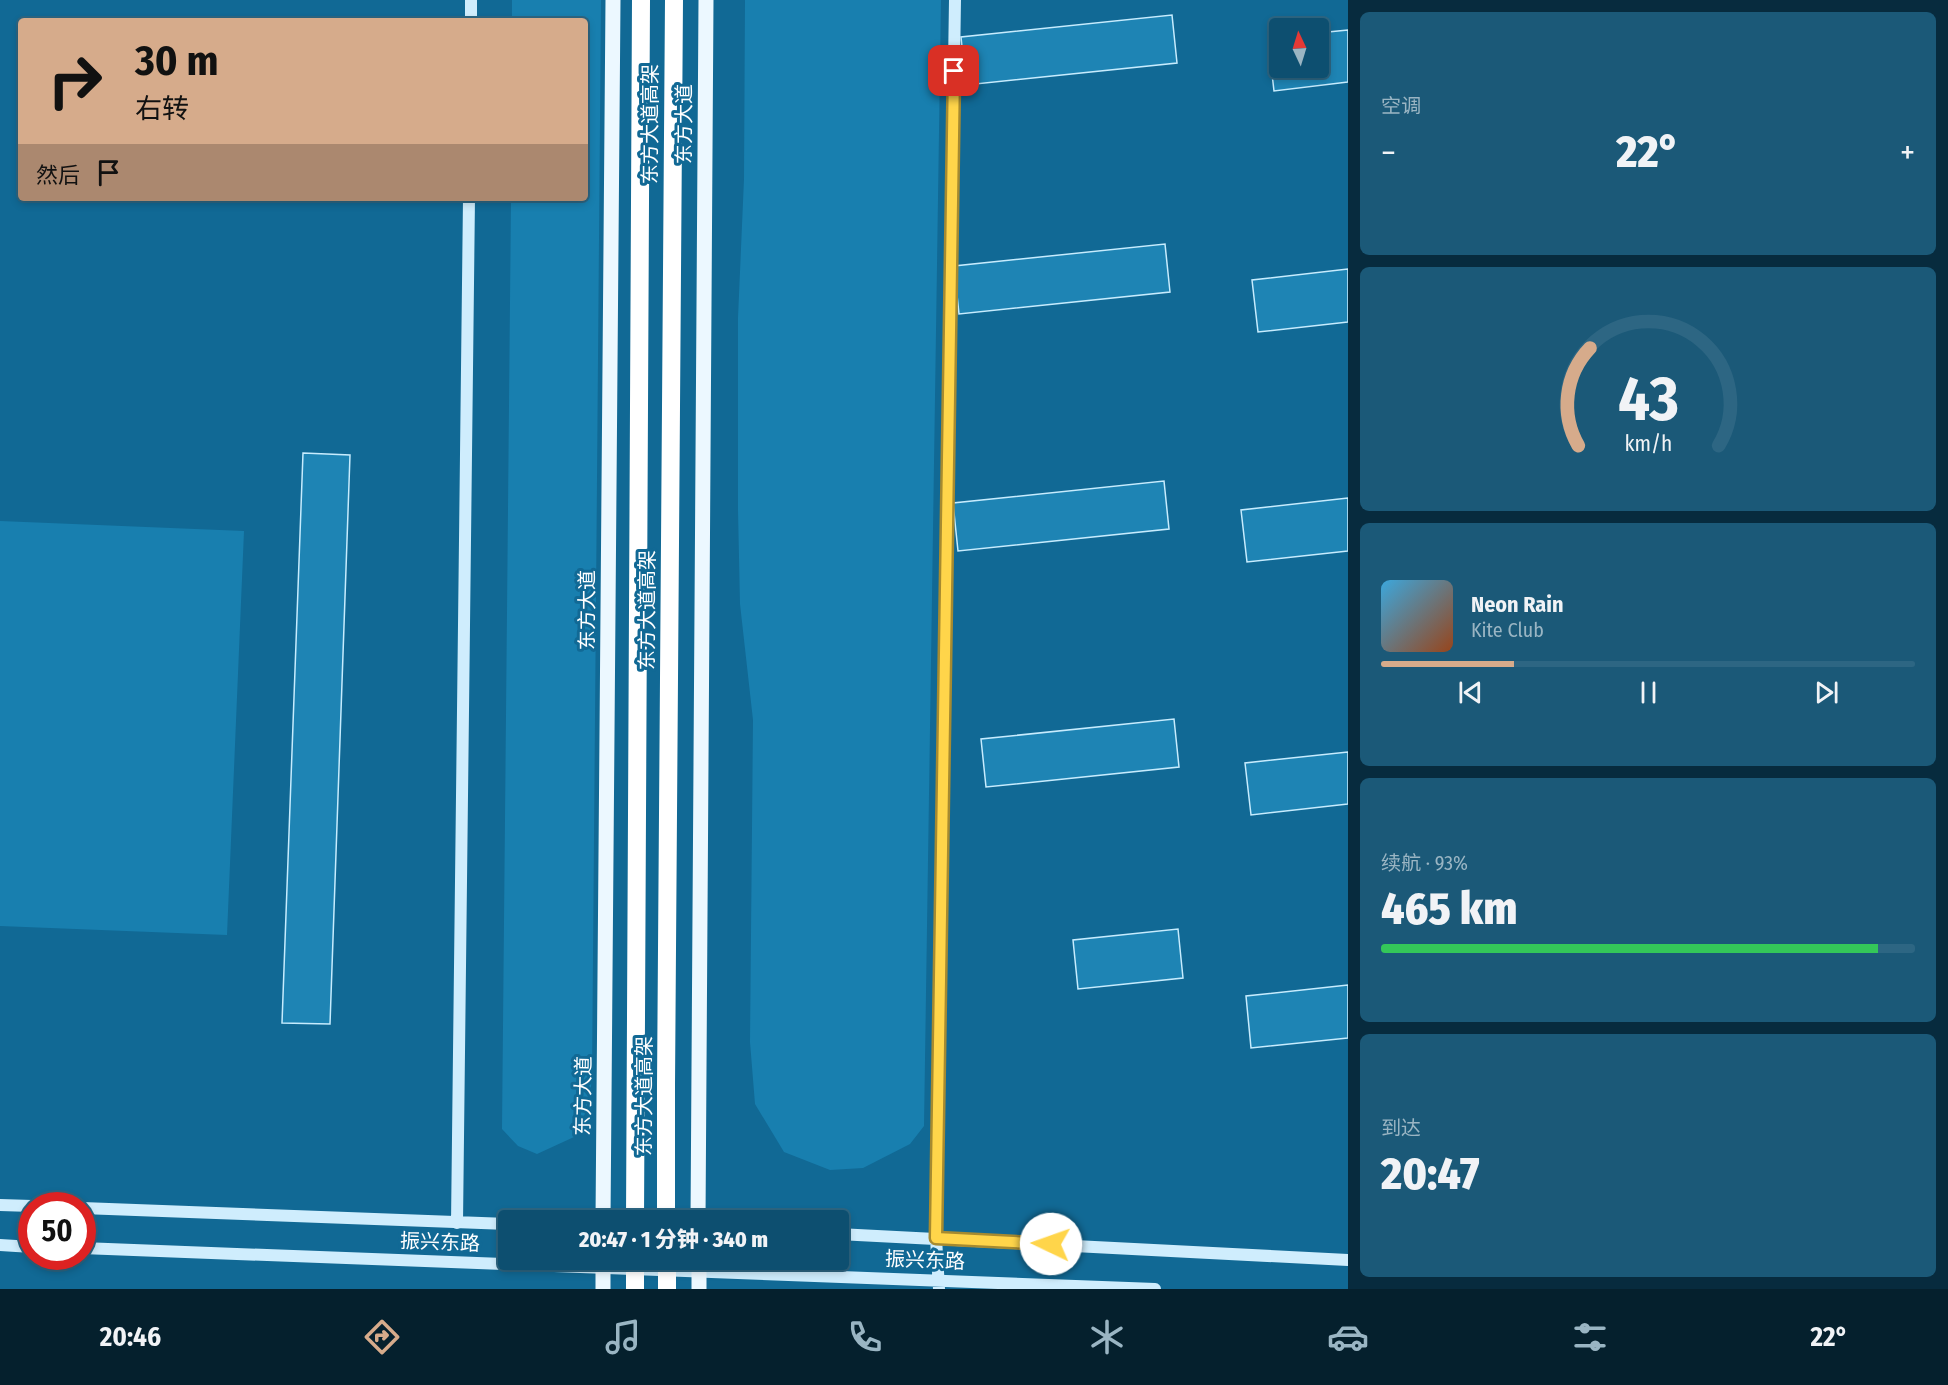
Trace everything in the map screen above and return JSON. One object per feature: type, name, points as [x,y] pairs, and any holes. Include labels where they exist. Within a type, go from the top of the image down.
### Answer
[{"type":"highway","name":"东方大道高架","points":[[635,1210],[641,0]]},
{"type":"highway","name":"东方大道高架","points":[[666,1210],[674,0]]},
{"type":"highway","points":[[635,1270],[635,1289]]},
{"type":"highway","points":[[667,1270],[667,1289]]},
{"type":"main road","name":"东方大道","points":[[603,1210],[613,0]]},
{"type":"main road","name":"东方大道","points":[[698,1210],[706,0]]},
{"type":"main road","points":[[603,1270],[603,1289]]},
{"type":"main road","points":[[699,1270],[699,1289]]},
{"type":"street","points":[[471,0],[471,18]]},
{"type":"street","points":[[939,1284],[936,1238],[955,0]]},
{"type":"street","points":[[457,1223],[469,201]]},
{"type":"street","points":[[0,1205],[18,1206]]},
{"type":"street","name":"振兴东路","points":[[96,1209],[498,1224]]},
{"type":"street","name":"振兴东路","points":[[849,1234],[1348,1260]]},
{"type":"street","points":[[0,1245],[18,1246]]},
{"type":"street","name":"振兴东路","points":[[96,1248],[498,1261]]},
{"type":"street","name":"振兴东路","points":[[752,1270],[939,1284],[1155,1289]]},
{"type":"shaded area","points":[[512,0],[601,0],[592,1077],[589,1105],[574,1137],[537,1154],[518,1146],[502,1129],[511,201],[588,201],[588,18],[512,18]]},
{"type":"shaded area","points":[[745,0],[941,0],[924,1126],[910,1144],[863,1168],[830,1170],[784,1152],[755,1104],[750,1042],[753,720],[740,604],[738,510],[738,318],[744,179]]},
{"type":"shaded area","points":[[0,521],[244,531],[227,935],[0,926]]},
{"type":"building","points":[[1172,15],[1177,63],[966,85],[961,37]]},
{"type":"building","points":[[1348,30],[1348,82],[1274,91],[1272,78],[1329,78],[1329,32]]},
{"type":"building","points":[[1165,244],[1170,292],[959,314],[954,266]]},
{"type":"building","points":[[1348,269],[1348,322],[1258,332],[1252,280]]},
{"type":"building","points":[[303,453],[350,455],[330,1024],[282,1023]]},
{"type":"building","points":[[1164,481],[1169,529],[958,551],[953,503]]},
{"type":"building","points":[[1348,498],[1348,551],[1247,562],[1241,510]]},
{"type":"building","points":[[1174,719],[1179,767],[986,787],[981,739]]},
{"type":"building","points":[[1348,752],[1348,804],[1251,815],[1245,763]]},
{"type":"building","points":[[1178,929],[1183,978],[1078,989],[1073,940]]},
{"type":"building","points":[[1348,985],[1348,1038],[1251,1048],[1246,996]]},
{"type":"route","points":[[954,71],[936,1238],[1051,1244]]}]
